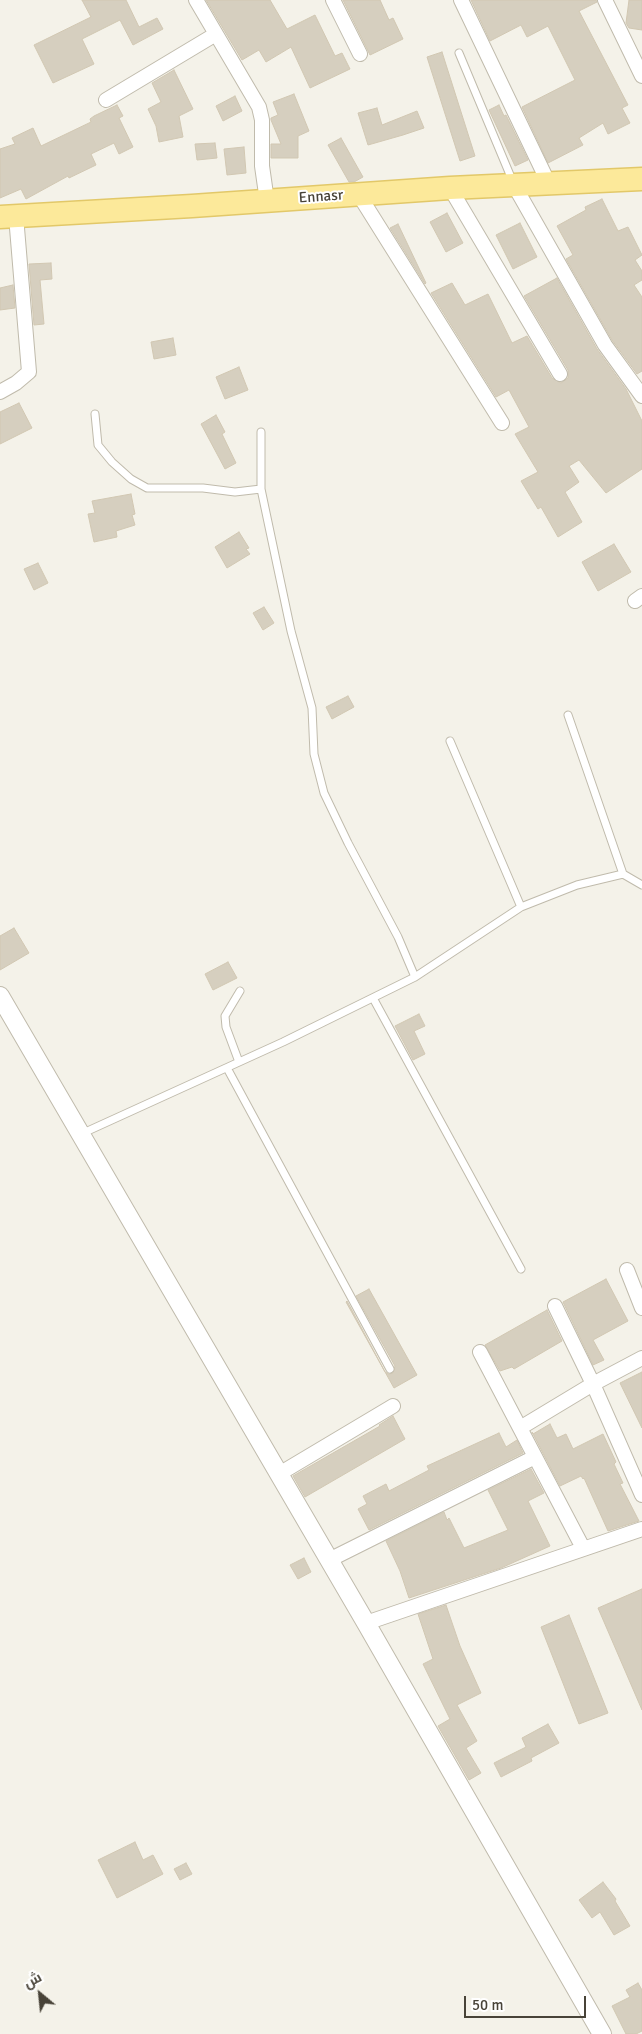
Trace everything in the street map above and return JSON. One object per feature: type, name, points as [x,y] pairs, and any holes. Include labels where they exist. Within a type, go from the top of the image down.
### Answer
[{"type":"main road","name":"Ennasr","points":[[8,216],[450,188],[642,179]]},
{"type":"street","points":[[196,0],[259,108],[262,120],[262,166],[267,201]]},
{"type":"street","points":[[333,0],[360,54]]},
{"type":"street","points":[[462,0],[549,184]]},
{"type":"street","points":[[604,0],[642,76]]},
{"type":"street","points":[[106,100],[216,34]]},
{"type":"street","points":[[514,185],[605,345],[642,396]]},
{"type":"street","points":[[450,188],[560,374]]},
{"type":"street","points":[[359,195],[502,423]]},
{"type":"street","points":[[0,392],[24,378],[29,372],[8,216]]},
{"type":"street","points":[[0,996],[366,1623],[602,2034]]},
{"type":"street","points":[[627,1270],[642,1308]]},
{"type":"street","points":[[556,1306],[642,1495]]},
{"type":"street","points":[[480,1352],[583,1548]]},
{"type":"street","points":[[520,1428],[593,1384],[642,1358]]},
{"type":"street","points":[[279,1474],[393,1406]]},
{"type":"street","points":[[329,1560],[535,1457]]},
{"type":"street","points":[[366,1623],[642,1529]]},
{"type":"lane","points":[[459,53],[514,185]]},
{"type":"lane","points":[[95,414],[98,445],[112,462],[131,478],[147,488],[203,488],[235,492],[261,489]]},
{"type":"lane","points":[[261,432],[261,489],[291,631],[312,708],[314,754],[324,793],[398,937],[416,977]]},
{"type":"lane","points":[[568,715],[623,874],[642,885]]},
{"type":"lane","points":[[450,741],[522,907]]},
{"type":"lane","points":[[80,1134],[240,1062],[416,977],[522,907],[577,886],[623,874]]},
{"type":"lane","points":[[240,991],[225,1016],[226,1027],[240,1062]]},
{"type":"lane","points":[[372,998],[521,1269]]},
{"type":"lane","points":[[227,1068],[390,1369]]},
{"type":"building","points":[[82,0],[126,0],[139,27],[157,18],[163,29],[133,45],[120,20],[82,39],[94,64],[53,83],[34,45],[91,17]]},
{"type":"building","points":[[206,0],[270,0],[287,29],[315,15],[335,56],[342,53],[350,69],[310,88],[291,47],[266,62],[259,50],[242,60]]},
{"type":"building","points":[[343,0],[380,0],[389,20],[393,18],[403,39],[370,55]]},
{"type":"building","points":[[471,0],[596,0],[597,2],[579,11],[628,105],[622,108],[630,123],[608,134],[603,123],[579,138],[583,145],[548,163],[522,107],[575,80],[548,26],[527,37],[521,25],[490,41]]},
{"type":"building","points":[[629,0],[642,0],[642,30],[629,28],[626,23]]},
{"type":"building","points":[[442,52],[475,156],[460,161],[427,57]]},
{"type":"building","points":[[174,70],[193,109],[179,116],[183,137],[159,142],[156,126],[148,109],[161,102],[152,83]]},
{"type":"building","points":[[294,94],[309,131],[298,136],[298,158],[271,158],[271,144],[281,144],[271,120],[271,118],[278,115],[273,102]]},
{"type":"building","points":[[235,96],[242,111],[223,121],[216,106]]},
{"type":"building","points":[[117,105],[123,116],[119,118],[133,147],[119,154],[114,143],[91,154],[96,165],[69,178],[68,176],[26,199],[21,189],[0,198],[0,149],[15,144],[12,138],[33,128],[41,146],[91,122],[90,119],[94,116]]},
{"type":"building","points":[[499,105],[504,116],[506,115],[528,160],[515,166],[489,110]]},
{"type":"building","points":[[377,108],[382,125],[417,111],[424,128],[368,145],[358,113]]},
{"type":"building","points":[[341,138],[363,177],[354,182],[349,182],[328,145]]},
{"type":"building","points":[[215,143],[217,158],[197,160],[195,144]]},
{"type":"building","points":[[244,147],[246,173],[227,175],[224,149]]},
{"type":"building","points":[[602,199],[618,231],[628,227],[642,255],[635,260],[642,271],[642,280],[634,285],[642,297],[642,371],[637,374],[612,340],[566,259],[573,255],[557,226],[586,210],[585,207]]},
{"type":"building","points":[[447,213],[463,243],[446,252],[430,222]]},
{"type":"building","points":[[520,223],[537,257],[513,269],[496,235]]},
{"type":"building","points":[[398,224],[426,283],[425,284],[390,228]]},
{"type":"building","points":[[51,263],[52,279],[40,280],[44,324],[34,325],[29,264]]},
{"type":"building","points":[[557,278],[597,349],[626,389],[642,421],[642,469],[606,493],[579,460],[569,466],[579,482],[565,492],[582,522],[558,537],[541,507],[538,509],[521,481],[538,472],[515,434],[529,427],[509,390],[496,397],[431,293],[452,283],[465,305],[488,294],[512,343],[527,336],[552,378],[561,383],[568,378],[568,370],[524,296]]},
{"type":"building","points":[[13,285],[15,308],[0,310],[0,288]]},
{"type":"building","points":[[173,338],[176,355],[154,359],[151,342]]},
{"type":"building","points":[[239,367],[248,390],[225,399],[216,377]]},
{"type":"building","points":[[19,403],[32,428],[0,444],[0,412]]},
{"type":"building","points":[[216,415],[225,432],[222,434],[236,463],[225,469],[201,424]]},
{"type":"building","points":[[131,494],[135,514],[132,515],[135,525],[116,531],[117,537],[94,542],[88,514],[95,513],[92,501]]},
{"type":"building","points":[[239,532],[249,548],[246,549],[250,554],[227,568],[215,547]]},
{"type":"building","points":[[614,544],[631,572],[598,591],[582,562]]},
{"type":"building","points":[[38,563],[48,583],[34,590],[24,569]]},
{"type":"building","points":[[264,607],[274,623],[263,630],[253,613]]},
{"type":"building","points":[[348,696],[354,707],[332,719],[326,707]]},
{"type":"building","points":[[14,928],[29,953],[0,970],[0,936]]},
{"type":"building","points":[[228,962],[237,978],[213,990],[205,974]]},
{"type":"building","points":[[419,1014],[425,1026],[414,1031],[425,1054],[413,1060],[395,1026]]},
{"type":"building","points":[[606,1279],[628,1321],[593,1340],[604,1360],[593,1365],[563,1302]]},
{"type":"building","points":[[369,1289],[417,1375],[394,1388],[385,1372],[393,1373],[395,1366],[356,1296]]},
{"type":"building","points":[[347,1301],[383,1369],[346,1302]]},
{"type":"building","points":[[547,1310],[562,1341],[514,1369],[512,1367],[500,1371],[485,1345]]},
{"type":"building","points":[[642,1372],[642,1428],[620,1383]]},
{"type":"building","points":[[393,1416],[405,1439],[305,1497],[293,1476],[380,1426]]},
{"type":"building","points":[[550,1424],[557,1438],[566,1434],[573,1449],[603,1434],[616,1462],[614,1464],[623,1483],[620,1484],[639,1521],[608,1531],[584,1478],[581,1476],[560,1486],[533,1434]]},
{"type":"building","points":[[499,1433],[506,1447],[517,1440],[523,1453],[369,1530],[358,1509],[367,1504],[363,1496],[386,1484],[389,1491],[429,1470],[427,1466]]},
{"type":"building","points":[[531,1469],[544,1493],[528,1501],[550,1546],[501,1568],[409,1598],[400,1571],[386,1541],[444,1512],[464,1548],[508,1530],[488,1490]]},
{"type":"building","points":[[304,1558],[311,1572],[298,1579],[290,1565]]},
{"type":"building","points":[[642,1589],[642,1710],[598,1608]]},
{"type":"building","points":[[446,1605],[460,1646],[481,1693],[457,1705],[477,1741],[466,1748],[481,1773],[469,1780],[438,1726],[450,1719],[423,1664],[433,1659],[418,1614]]},
{"type":"building","points":[[569,1615],[608,1713],[579,1724],[541,1627]]},
{"type":"building","points":[[548,1724],[559,1743],[531,1758],[532,1761],[501,1777],[494,1763],[526,1747],[522,1738]]},
{"type":"building","points":[[135,1842],[143,1860],[153,1855],[163,1874],[117,1898],[98,1860]]},
{"type":"building","points":[[186,1863],[192,1874],[180,1880],[174,1869]]},
{"type":"building","points":[[603,1882],[616,1899],[615,1901],[630,1926],[614,1935],[600,1912],[592,1918],[579,1900]]},
{"type":"building","points":[[638,1983],[642,1990],[642,2031],[636,2034],[626,2034],[612,2006],[630,1997],[626,1990]]}]
